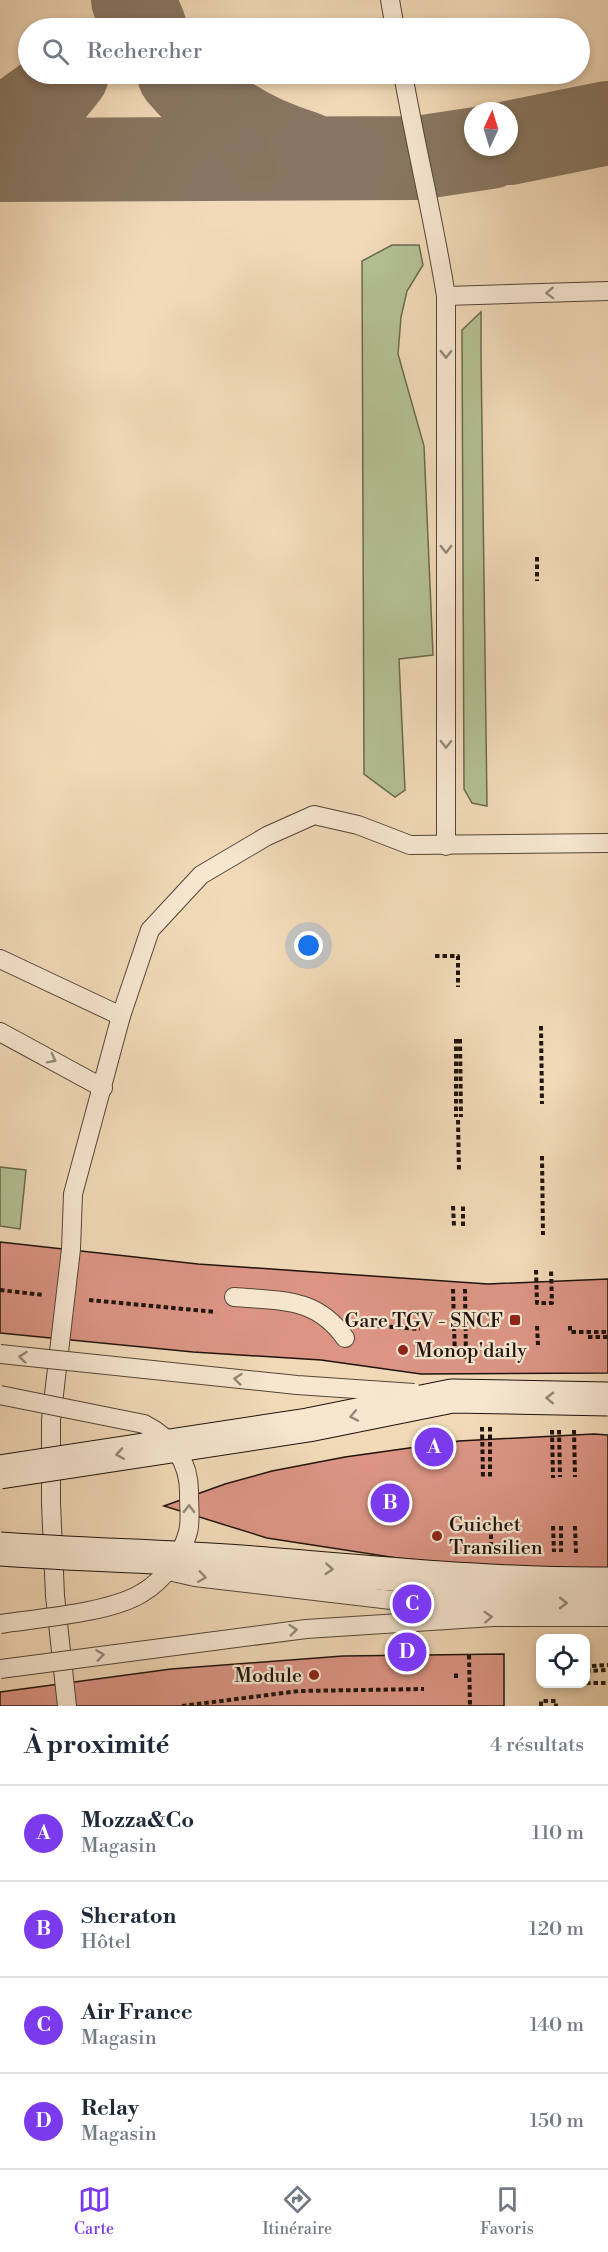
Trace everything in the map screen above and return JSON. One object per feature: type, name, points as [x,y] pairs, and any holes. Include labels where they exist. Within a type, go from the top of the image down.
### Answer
[{"type":"main road","points":[[0,1472],[308,1425],[452,1396],[608,1399]]},
{"type":"main road","points":[[0,1549],[103,1557],[190,1558],[539,1585],[608,1584]]},
{"type":"lane","points":[[390,0],[393,18]]},
{"type":"lane","points":[[405,84],[417,158],[432,212],[446,296],[446,846]]},
{"type":"lane","points":[[446,296],[608,291]]},
{"type":"lane","points":[[67,1706],[55,1596],[51,1503],[51,1420],[71,1249],[73,1194],[121,1016],[150,930],[201,875],[267,836],[314,815],[358,825],[410,845],[608,843]]},
{"type":"lane","points":[[0,959],[121,1016]]},
{"type":"lane","points":[[0,1032],[103,1088]]},
{"type":"lane","points":[[231,1305],[284,1302],[311,1308],[332,1320],[345,1338]]},
{"type":"lane","points":[[0,1354],[297,1385],[452,1396]]},
{"type":"lane","points":[[0,1395],[144,1424],[163,1434],[185,1463],[189,1480],[188,1531],[176,1559],[143,1593],[114,1605],[0,1624]]},
{"type":"lane","points":[[103,1557],[195,1577],[417,1603],[608,1603]]},
{"type":"lane","points":[[0,1669],[306,1629],[493,1617],[608,1617]]},
{"type":"path","points":[[537,556],[537,581]]},
{"type":"path","points":[[435,956],[458,956],[458,987]]},
{"type":"path","points":[[541,1026],[542,1104]]},
{"type":"path","points":[[458,1039],[459,1170]]},
{"type":"path","points":[[543,1156],[543,1234]]},
{"type":"path","points":[[453,1206],[454,1226]]},
{"type":"path","points":[[463,1206],[463,1226]]},
{"type":"path","points":[[536,1270],[537,1304],[552,1303],[552,1270]]},
{"type":"path","points":[[453,1289],[455,1359]]},
{"type":"path","points":[[465,1289],[466,1359]]},
{"type":"path","points":[[0,1290],[51,1296]]},
{"type":"path","points":[[87,1300],[231,1305]]},
{"type":"path","points":[[364,1324],[420,1329]]},
{"type":"path","points":[[538,1326],[538,1346]]},
{"type":"path","points":[[570,1326],[570,1332],[608,1332]]},
{"type":"path","points":[[588,1337],[608,1337]]},
{"type":"path","points":[[552,1419],[553,1478]]},
{"type":"path","points":[[559,1419],[560,1477]]},
{"type":"path","points":[[574,1424],[575,1477]]},
{"type":"path","points":[[482,1425],[483,1478]]},
{"type":"path","points":[[489,1425],[490,1478]]},
{"type":"path","points":[[469,1655],[470,1706]]},
{"type":"path","points":[[592,1666],[608,1665]]},
{"type":"path","points":[[590,1671],[608,1670]]},
{"type":"path","points":[[456,1671],[456,1678]]},
{"type":"path","points":[[590,1683],[608,1683]]},
{"type":"path","points":[[182,1706],[299,1691],[424,1689]]},
{"type":"path","points":[[541,1706],[541,1701],[556,1701],[556,1706]]},
{"type":"green space","points":[[392,245],[419,245],[423,265],[407,291],[401,317],[398,354],[424,446],[433,655],[399,659],[405,790],[395,797],[364,774],[362,261]]},
{"type":"green space","points":[[481,312],[487,806],[472,803],[464,789],[462,330]]},
{"type":"green space","points":[[0,1167],[26,1170],[20,1229],[0,1226]]},
{"type":"building","points":[[0,1242],[198,1264],[488,1284],[608,1279],[608,1373],[421,1374],[321,1360],[193,1352],[0,1333]]},
{"type":"building","points":[[608,1435],[608,1568],[502,1568],[397,1558],[267,1538],[164,1506],[225,1484],[272,1471],[345,1457],[459,1441]]},
{"type":"building","name":"Module","points":[[504,1654],[504,1706],[0,1706],[0,1692],[171,1669],[343,1656]]},
{"type":"taxiway","points":[[133,0],[141,18]]},
{"type":"taxiway","points":[[0,131],[50,95],[59,84]]},
{"type":"taxiway","points":[[188,84],[220,112],[252,132],[305,153]]},
{"type":"taxiway","points":[[518,141],[608,123]]},
{"type":"taxiway","points":[[0,160],[417,158],[464,151]]},
{"type":"place","name":"Gare TGV - SNCF","points":[[515,1320]]},
{"type":"place","name":"Monop'daily","points":[[403,1350]]},
{"type":"place","name":"Mozza&Co","points":[[434,1447]]},
{"type":"place","name":"Sheraton","points":[[390,1503]]},
{"type":"place","name":"Guichet Transilien","points":[[437,1536]]},
{"type":"place","name":"Air France","points":[[412,1604]]},
{"type":"place","name":"Relay","points":[[407,1652]]},
{"type":"place","name":"Module","points":[[314,1675]]}]
